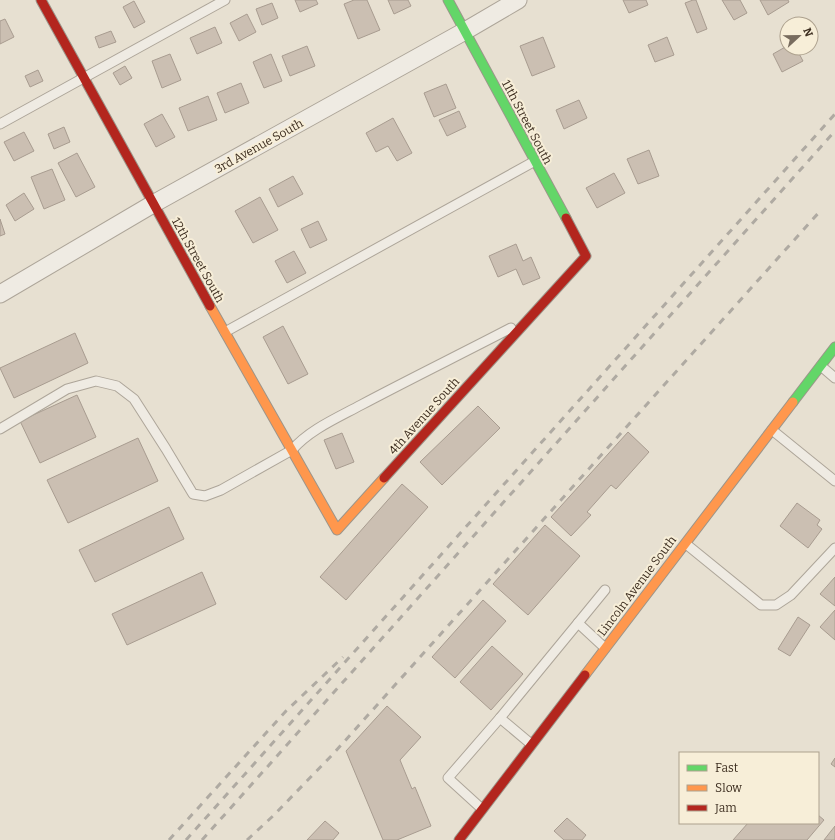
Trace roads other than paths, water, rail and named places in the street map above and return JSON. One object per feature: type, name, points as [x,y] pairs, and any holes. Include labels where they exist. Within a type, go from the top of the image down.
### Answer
[{"type":"street","name":"12th Street South","points":[[41,0],[225,332],[337,530]]},
{"type":"street","name":"11th Street South","points":[[448,0],[586,256]]},
{"type":"street","name":"3rd Avenue South","points":[[0,294],[154,204],[518,0]]},
{"type":"street","name":"4th Avenue South","points":[[337,530],[586,256]]},
{"type":"street","name":"Lincoln Avenue South","points":[[459,840],[835,347]]},
{"type":"lane","points":[[0,124],[225,0]]},
{"type":"lane","points":[[225,332],[535,162]]},
{"type":"lane","name":"4th Avenue South","points":[[0,429],[67,389],[96,381],[117,386],[134,399],[193,494],[204,496],[220,490],[292,450],[302,440],[333,420],[529,319]]},
{"type":"lane","points":[[821,366],[835,378]]},
{"type":"lane","points":[[772,430],[835,481]]},
{"type":"lane","points":[[685,543],[761,605],[776,605],[791,595],[835,548]]},
{"type":"lane","points":[[482,809],[448,778],[500,718],[605,590]]},
{"type":"lane","points":[[578,623],[605,648]]},
{"type":"lane","points":[[500,718],[531,744]]},
{"type":"railway","points":[[186,840],[835,114]]},
{"type":"railway","points":[[202,840],[835,131]]},
{"type":"railway","points":[[247,840],[273,816],[334,753],[822,209]]},
{"type":"railway","points":[[169,840],[286,711],[343,657]]}]
